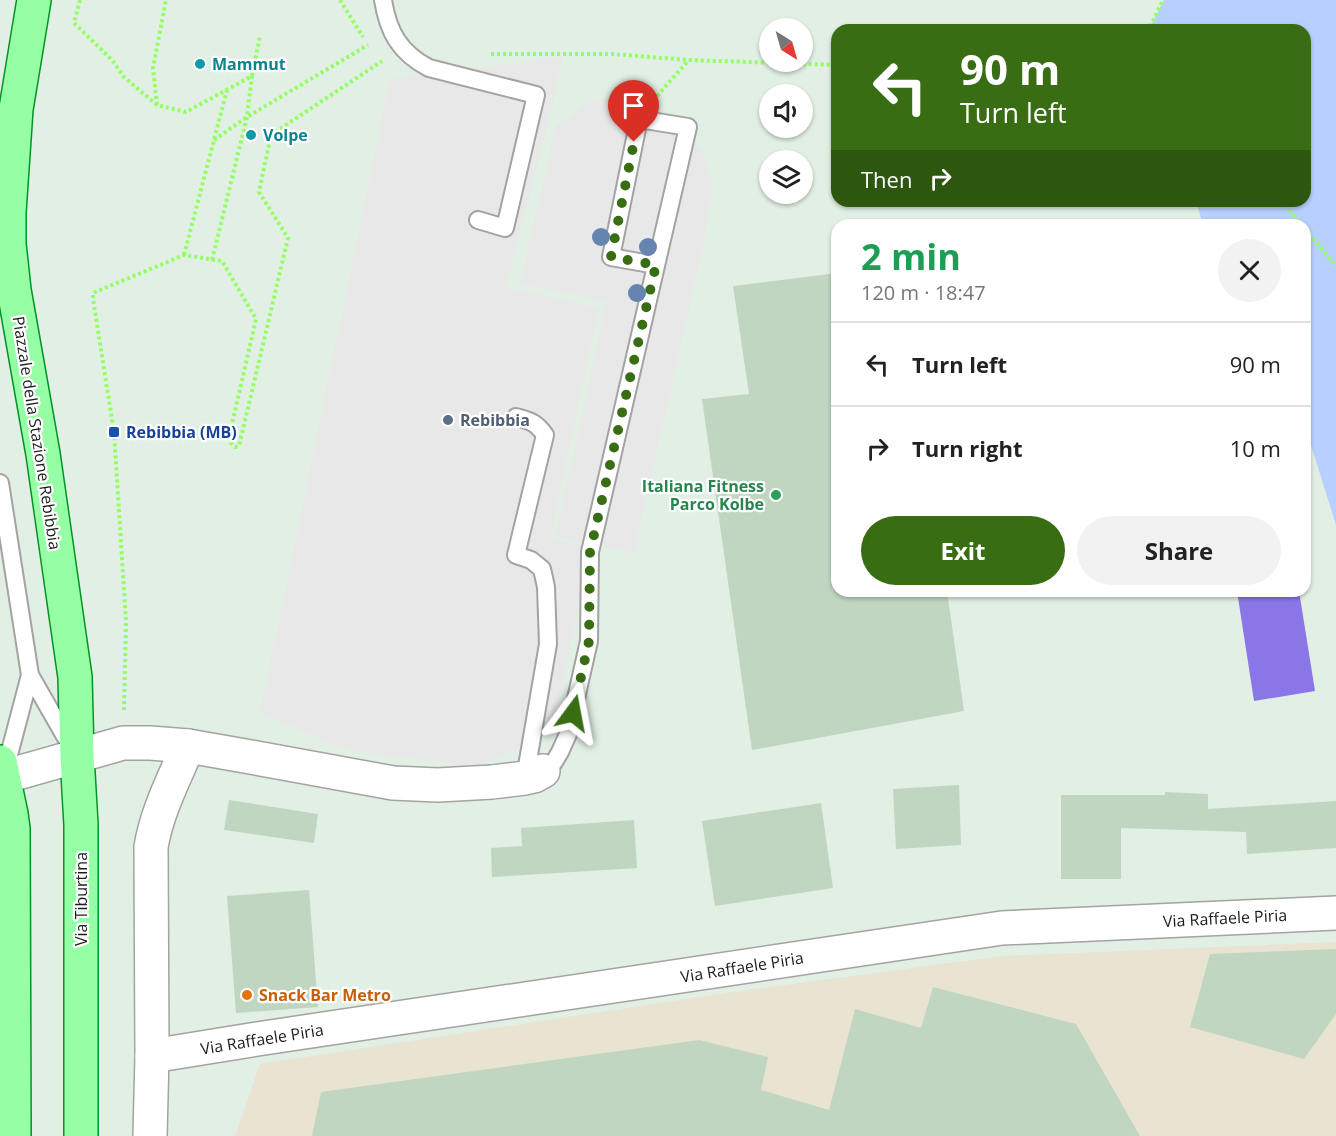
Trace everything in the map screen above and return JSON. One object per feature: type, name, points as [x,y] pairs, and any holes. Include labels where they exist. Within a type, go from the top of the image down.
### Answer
[{"type":"main road","name":"Piazzale della Stazione Rebibbia","points":[[34,0],[16,110],[9,212],[11,266],[43,454],[75,677],[76,756]]},
{"type":"main road","name":"Via Tiburtina","points":[[76,756],[81,825],[81,1136]]},
{"type":"main road","name":"Via Tiburtina","points":[[1,773],[13,829],[14,1136]]},
{"type":"street","points":[[1,773],[123,743],[150,743],[188,746],[393,783],[438,785],[534,775]]},
{"type":"street","points":[[150,1136],[151,847],[159,813],[188,746]]},
{"type":"street","name":"Via Raffaele Piria","points":[[152,1056],[1002,928],[1336,913]]},
{"type":"lane","points":[[383,0],[396,39],[414,60],[429,68],[536,95],[506,228],[478,220]]},
{"type":"lane","points":[[534,775],[554,762],[568,734],[589,641],[590,552],[688,127],[639,119],[611,257],[656,265]]},
{"type":"lane","points":[[516,417],[539,426],[544,435],[516,555],[531,560],[542,569],[546,587],[548,644],[534,775]]},
{"type":"lane","name":"Via Tiburtina","points":[[0,483],[30,675],[76,756]]},
{"type":"lane","name":"Via Tiburtina","points":[[1,773],[30,675]]},
{"type":"path","points":[[80,0],[74,23],[112,60],[124,77],[157,105],[186,112],[252,76]]},
{"type":"path","points":[[157,105],[153,68],[166,0]]},
{"type":"path","points":[[340,0],[380,63]]},
{"type":"path","points":[[1151,24],[1163,0]]},
{"type":"path","points":[[212,260],[247,117],[260,36]]},
{"type":"path","points":[[214,140],[247,117],[368,45]]},
{"type":"path","points":[[123,743],[126,622],[114,432],[93,294],[184,255],[222,261],[256,319],[229,437],[235,447],[239,446],[288,238],[259,192],[271,135],[402,48]]},
{"type":"path","points":[[491,54],[612,54],[688,60],[831,65]]},
{"type":"path","points":[[653,100],[688,60]]},
{"type":"path","points":[[184,255],[227,89]]},
{"type":"path","points":[[1286,207],[1297,219]]},
{"type":"path","points":[[1311,236],[1336,266]]},
{"type":"shaded area","points":[[1164,0],[1336,0],[1336,525],[1311,445],[1311,219],[1201,219],[1198,207],[1311,207],[1311,24],[1152,24]]},
{"type":"shaded area","name":"Rebibbia","points":[[563,57],[506,287],[599,308],[550,538],[591,547],[552,733],[474,767],[347,750],[260,713],[390,79]]},
{"type":"shaded area","points":[[610,97],[653,100],[703,151],[713,187],[703,246],[634,553],[555,536],[606,302],[520,283],[556,126],[587,104]]},
{"type":"shaded area","points":[[1238,597],[1300,597],[1315,691],[1254,701]]},
{"type":"shaded area","points":[[1336,942],[1336,1136],[235,1136],[260,1064],[732,992],[1002,956]]},
{"type":"building","name":"Italiana Fitness Parco Kolbe","points":[[831,274],[831,597],[948,597],[964,711],[752,750],[702,399],[749,394],[733,286]]},
{"type":"building","points":[[959,785],[961,845],[896,849],[893,789]]},
{"type":"building","points":[[1165,792],[1208,794],[1208,809],[1336,801],[1336,848],[1247,854],[1246,832],[1121,828],[1121,879],[1061,879],[1061,795],[1165,795]]},
{"type":"building","points":[[229,800],[318,814],[314,843],[224,830]]},
{"type":"building","points":[[821,803],[833,888],[715,906],[702,821]]},
{"type":"building","points":[[634,820],[637,868],[492,877],[491,848],[522,846],[521,828]]},
{"type":"building","points":[[309,890],[318,1007],[236,1013],[227,896]]},
{"type":"building","points":[[1336,949],[1336,1014],[1304,1059],[1190,1027],[1210,954]]},
{"type":"building","points":[[933,987],[1076,1024],[1140,1136],[312,1136],[321,1092],[699,1040],[768,1057],[761,1090],[829,1110],[855,1009],[921,1028]]},
{"type":"place","name":"Mammut","points":[[200,64]]},
{"type":"place","name":"Volpe","points":[[251,135]]},
{"type":"place","name":"Rebibbia","points":[[448,420]]},
{"type":"place","name":"Rebibbia (MB)","points":[[114,432]]},
{"type":"place","name":"Italiana Fitness Parco Kolbe","points":[[776,495]]},
{"type":"place","name":"Snack Bar Metro","points":[[247,995]]},
{"type":"route","points":[[573,713],[589,641],[590,552],[656,265],[611,257],[634,142]]}]
